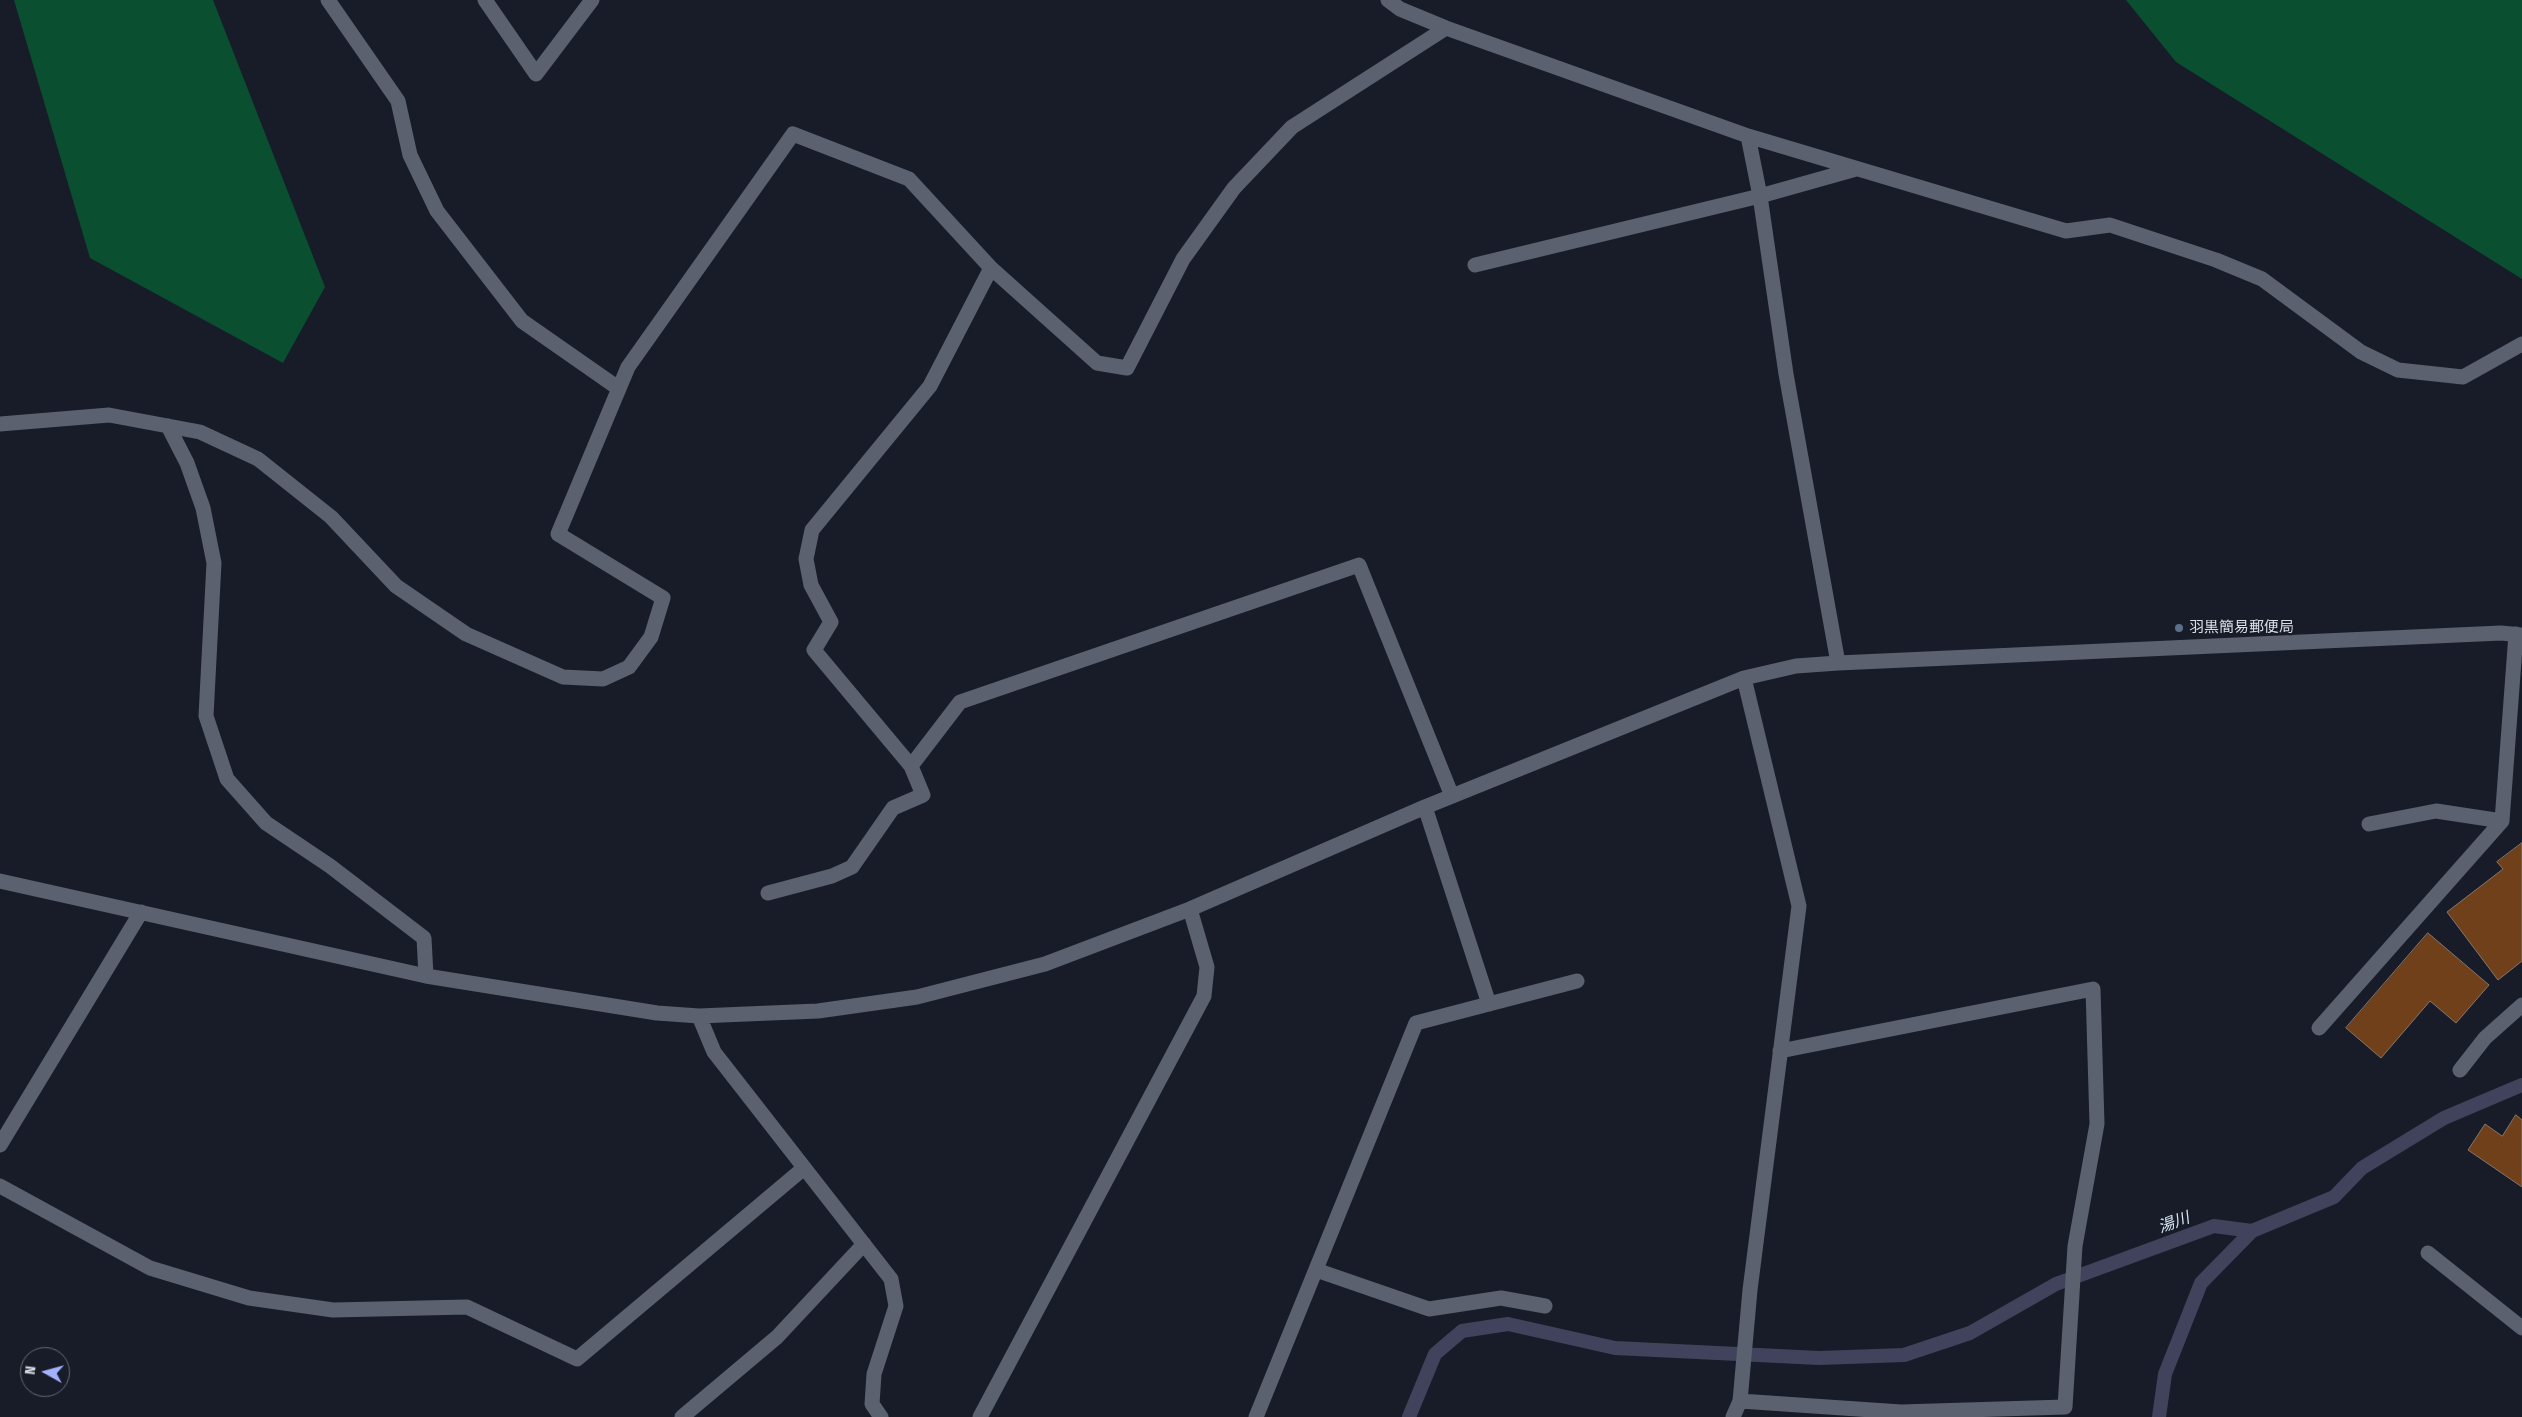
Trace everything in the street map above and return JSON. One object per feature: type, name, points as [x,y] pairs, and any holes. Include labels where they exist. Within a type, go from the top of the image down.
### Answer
[{"type":"street","points":[[328,0],[398,101],[410,155],[437,211],[522,321],[618,388]]},
{"type":"street","points":[[485,0],[536,74],[592,0]]},
{"type":"street","points":[[1388,0],[1400,9],[1446,28],[1748,136],[2066,231],[2110,225],[2216,260],[2262,279],[2361,352],[2398,370],[2464,377],[2522,344]]},
{"type":"street","points":[[0,424],[109,415],[200,432],[258,459],[330,517],[396,586],[466,634],[563,677],[603,679],[629,667],[651,637],[663,598],[558,534],[628,367],[793,134],[909,179],[991,268],[1097,363],[1128,368],[1183,259],[1234,188],[1292,127],[1446,28]]},
{"type":"street","points":[[1748,136],[1760,196],[1786,374],[1838,663]]},
{"type":"street","points":[[1475,265],[1760,196],[1856,169]]},
{"type":"street","points":[[768,893],[832,876],[852,867],[893,808],[923,795],[911,766],[814,650],[831,622],[811,585],[806,559],[812,530],[930,386],[991,268]]},
{"type":"street","points":[[168,426],[186,462],[203,508],[214,563],[206,716],[227,779],[266,823],[330,866],[424,938],[426,976]]},
{"type":"street","points":[[911,766],[960,702],[1359,565],[1452,796]]},
{"type":"street","points":[[0,881],[426,976],[657,1013],[699,1016],[818,1011],[917,997],[1045,964],[1190,909],[1425,807],[1744,678],[1796,666],[2491,634],[2519,635],[2502,821],[2319,1028]]},
{"type":"street","points":[[1734,1417],[1740,1401],[1745,1333],[1799,906],[1744,678]]},
{"type":"street","points":[[1425,807],[1489,1004]]},
{"type":"street","points":[[2369,824],[2436,811],[2502,821]]},
{"type":"street","points":[[980,1417],[1204,996],[1207,967],[1190,909]]},
{"type":"street","points":[[0,1145],[141,912]]},
{"type":"street","points":[[1256,1417],[1416,1022],[1577,981]]},
{"type":"street","points":[[1740,1401],[1901,1412],[2065,1406],[2075,1246],[2097,1124],[2093,989],[1780,1051]]},
{"type":"street","points":[[2460,1070],[2485,1038],[2522,1004]]},
{"type":"street","points":[[699,1016],[714,1052],[891,1279],[896,1306],[874,1374],[872,1404],[881,1417]]},
{"type":"street","points":[[0,1186],[150,1268],[240,1296],[333,1310],[468,1307],[577,1359],[804,1168]]},
{"type":"street","points":[[682,1417],[777,1337],[864,1244]]},
{"type":"street","points":[[2428,1253],[2522,1328]]},
{"type":"street","points":[[1316,1270],[1429,1309],[1501,1298],[1545,1306]]},
{"type":"green space","points":[[14,0],[213,0],[325,287],[283,363],[90,258]]},
{"type":"green space","points":[[2126,0],[2522,0],[2522,279],[2176,62]]},
{"type":"building","points":[[2522,843],[2522,961],[2498,980],[2447,912],[2503,869],[2497,862]]},
{"type":"building","points":[[2428,933],[2489,985],[2456,1023],[2430,1001],[2381,1058],[2346,1028]]},
{"type":"building","points":[[2516,1115],[2522,1120],[2522,1187],[2468,1150],[2485,1124],[2502,1136]]},
{"type":"waterway","name":"湯川","points":[[1409,1417],[1435,1354],[1462,1331],[1508,1324],[1615,1348],[1819,1358],[1904,1355],[1970,1333],[2056,1284],[2214,1226],[2252,1231],[2334,1197],[2362,1168],[2444,1118],[2522,1085]]},
{"type":"waterway","points":[[2159,1417],[2165,1374],[2201,1283],[2252,1231]]},
{"type":"place","name":"羽黒簡易郵便局","points":[[2179,628]]}]
